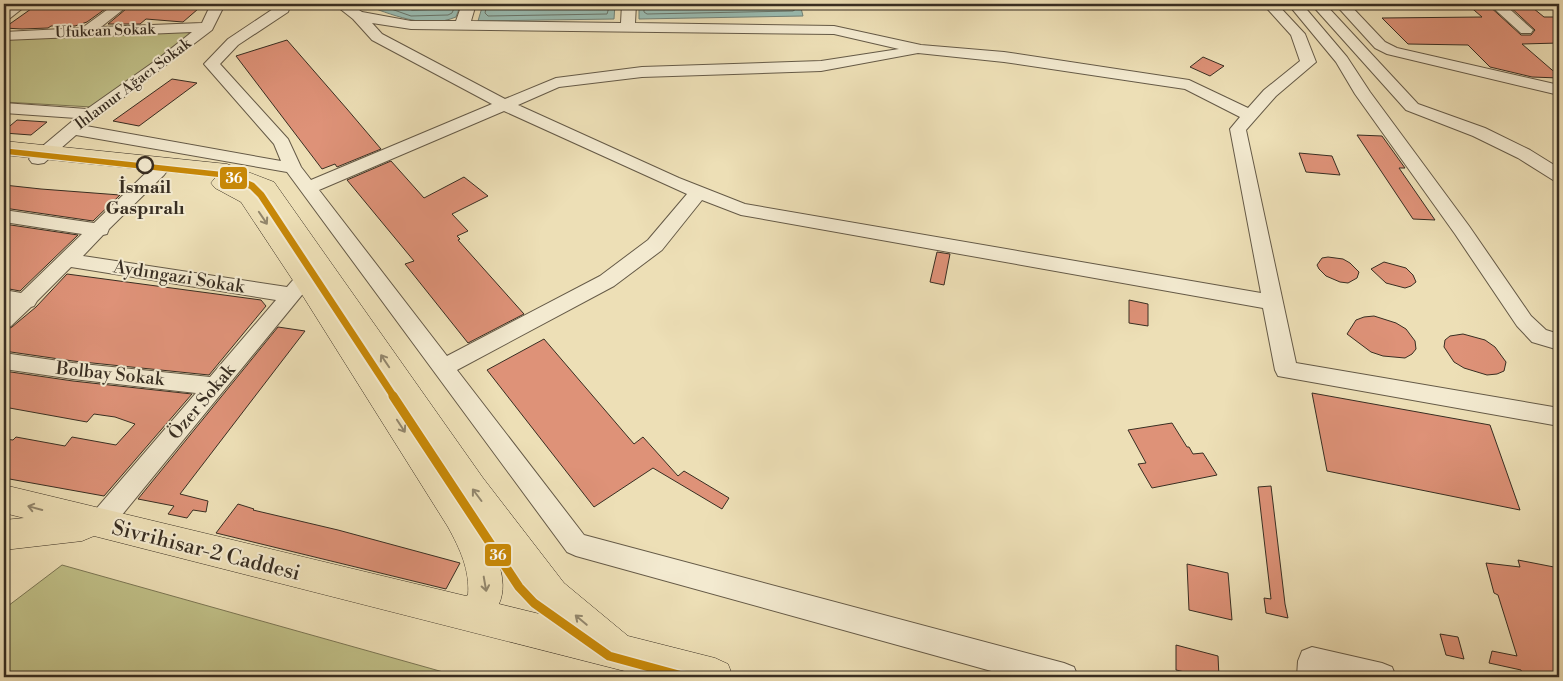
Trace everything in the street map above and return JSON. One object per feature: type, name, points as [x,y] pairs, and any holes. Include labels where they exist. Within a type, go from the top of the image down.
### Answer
[{"type":"main road","points":[[4,148],[214,180],[233,187],[249,197],[298,287],[460,517],[477,550],[487,587],[487,597],[482,606],[470,615]]},
{"type":"main road","points":[[4,156],[43,155],[227,171],[266,187],[472,488],[552,595],[618,651]]},
{"type":"main road","points":[[4,499],[100,524]]},
{"type":"main road","points":[[4,535],[100,524]]},
{"type":"main road","name":"Sivrihisar-2 Caddesi","points":[[100,524],[618,651],[715,677]]},
{"type":"main road","name":"Sivrihisar-2 Caddesi","points":[[100,524],[455,628],[642,677]]},
{"type":"street","points":[[4,16],[22,4]]},
{"type":"street","points":[[86,32],[123,4]]},
{"type":"street","name":"Ihlamur Ağacı Sokak","points":[[43,155],[90,114],[163,62],[207,27],[218,4]]},
{"type":"street","points":[[284,4],[282,9],[234,42],[212,64],[282,143],[293,168],[576,544],[1064,677]]},
{"type":"street","points":[[341,4],[358,16],[377,37],[503,104],[741,209],[1272,302]]},
{"type":"street","points":[[462,26],[469,4]]},
{"type":"street","points":[[628,27],[629,4]]},
{"type":"street","points":[[1270,4],[1298,34],[1308,62],[1270,93],[1238,129],[1286,370],[1559,417]]},
{"type":"street","points":[[1295,4],[1342,60],[1363,94],[1462,230],[1524,321],[1539,336],[1559,342]]},
{"type":"street","points":[[1318,4],[1412,107],[1479,132],[1524,154],[1559,176]]},
{"type":"street","points":[[1342,4],[1355,4]]},
{"type":"street","points":[[1342,4],[1380,44],[1392,51],[1559,90]]},
{"type":"street","points":[[1496,4],[1526,30]]},
{"type":"street","points":[[358,16],[411,25],[834,30],[921,49],[1004,57],[1189,85],[1250,116]]},
{"type":"street","name":"Ufukcan Sokak","points":[[4,36],[207,27]]},
{"type":"street","points":[[308,188],[556,83],[642,72],[821,66],[921,49]]},
{"type":"street","points":[[4,108],[90,114]]},
{"type":"street","points":[[73,129],[293,168]]},
{"type":"street","points":[[4,322],[100,230],[158,171]]},
{"type":"street","points":[[444,367],[607,281],[654,244],[699,192]]},
{"type":"street","points":[[4,216],[100,230]]},
{"type":"street","name":"Aydıngazi Sokak","points":[[68,260],[298,287]]},
{"type":"street","name":"Özer Sokak","points":[[100,524],[298,287]]},
{"type":"street","points":[[4,297],[26,301]]},
{"type":"street","name":"Bolbay Sokak","points":[[4,361],[73,371],[216,386]]},
{"type":"street","points":[[1311,677],[1312,661],[1382,677]]},
{"type":"green space","points":[[198,31],[92,107],[4,102],[4,40]]},
{"type":"green space","points":[[62,565],[461,677],[4,677],[4,609]]},
{"type":"water","points":[[362,4],[461,4],[456,17],[432,22],[396,16]]},
{"type":"water","points":[[483,4],[615,4],[614,19],[478,21]]},
{"type":"water","points":[[639,4],[800,4],[803,16],[639,19]]},
{"type":"building","points":[[38,4],[112,4],[87,22],[75,26],[22,29],[4,28]]},
{"type":"building","points":[[132,4],[198,9],[183,22],[146,19],[140,24],[108,24]]},
{"type":"building","points":[[1467,4],[1487,4],[1521,35],[1531,35],[1535,30],[1507,4],[1528,4],[1544,17],[1559,17],[1559,43],[1522,44],[1559,78],[1532,77],[1490,67],[1468,45],[1408,44],[1382,18],[1482,17]]},
{"type":"building","points":[[287,40],[381,149],[337,167],[335,164],[322,169],[236,56]]},
{"type":"building","points":[[1203,57],[1224,66],[1210,76],[1190,67]]},
{"type":"building","points":[[172,79],[197,83],[139,126],[113,121]]},
{"type":"building","points":[[17,120],[47,122],[31,135],[4,133]]},
{"type":"building","points":[[1357,135],[1382,136],[1405,168],[1399,168],[1435,220],[1413,219]]},
{"type":"building","points":[[1299,153],[1332,156],[1340,175],[1306,172]]},
{"type":"building","points":[[391,161],[424,198],[464,177],[488,196],[452,214],[468,231],[457,236],[460,239],[458,240],[524,314],[468,343],[405,264],[414,261],[347,180]]},
{"type":"building","points":[[4,185],[120,195],[93,221],[4,208]]},
{"type":"building","points":[[4,224],[78,235],[20,291],[4,288]]},
{"type":"building","points":[[937,252],[950,254],[944,285],[930,282]]},
{"type":"building","points":[[1322,258],[1343,259],[1350,263],[1359,272],[1357,278],[1348,283],[1326,276],[1317,265]]},
{"type":"building","points":[[1384,262],[1406,268],[1413,275],[1416,282],[1405,288],[1386,283],[1371,269]]},
{"type":"building","points":[[67,274],[261,300],[266,306],[209,375],[73,361],[4,351],[4,331],[12,327],[36,307]]},
{"type":"building","points":[[1129,300],[1148,304],[1148,326],[1129,323]]},
{"type":"building","points":[[1374,316],[1396,323],[1406,329],[1415,341],[1416,349],[1412,354],[1405,358],[1383,356],[1371,352],[1347,334],[1356,320]]},
{"type":"building","points":[[278,327],[305,331],[180,494],[208,501],[206,512],[193,510],[187,518],[168,514],[174,506],[138,499]]},
{"type":"building","points":[[1463,334],[1485,340],[1495,347],[1506,362],[1504,371],[1487,375],[1464,368],[1454,362],[1444,347],[1445,340],[1450,336]]},
{"type":"building","points":[[544,339],[634,444],[643,437],[678,476],[684,471],[729,498],[722,509],[653,468],[594,507],[487,370]]},
{"type":"building","points":[[4,371],[73,381],[192,394],[104,496],[4,478],[4,439],[13,440],[16,437],[65,446],[72,437],[116,445],[135,424],[115,417],[94,414],[87,422],[4,407]]},
{"type":"building","points":[[1312,393],[1490,425],[1520,510],[1327,471]]},
{"type":"building","points":[[1172,423],[1193,454],[1203,453],[1217,475],[1152,488],[1138,464],[1146,463],[1128,430]]},
{"type":"building","points":[[1271,486],[1288,618],[1266,613],[1264,598],[1271,599],[1258,487]]},
{"type":"building","points":[[238,504],[253,510],[338,530],[460,563],[446,589],[216,533]]},
{"type":"building","points":[[1518,560],[1559,568],[1559,677],[1523,677],[1521,670],[1489,663],[1492,651],[1517,656],[1498,595],[1494,593],[1486,563],[1520,567]]},
{"type":"building","points":[[1187,564],[1228,573],[1232,620],[1189,610]]},
{"type":"building","points":[[1440,634],[1458,637],[1464,659],[1446,655]]},
{"type":"building","points":[[1176,645],[1218,656],[1219,677],[1207,677],[1176,670]]},
{"type":"transit line","name":"36","points":[[4,151],[221,173],[252,186],[261,195],[519,587],[534,603],[609,656],[686,677]]},
{"type":"place","name":"İsmail Gaspıralı","points":[[145,165]]}]
